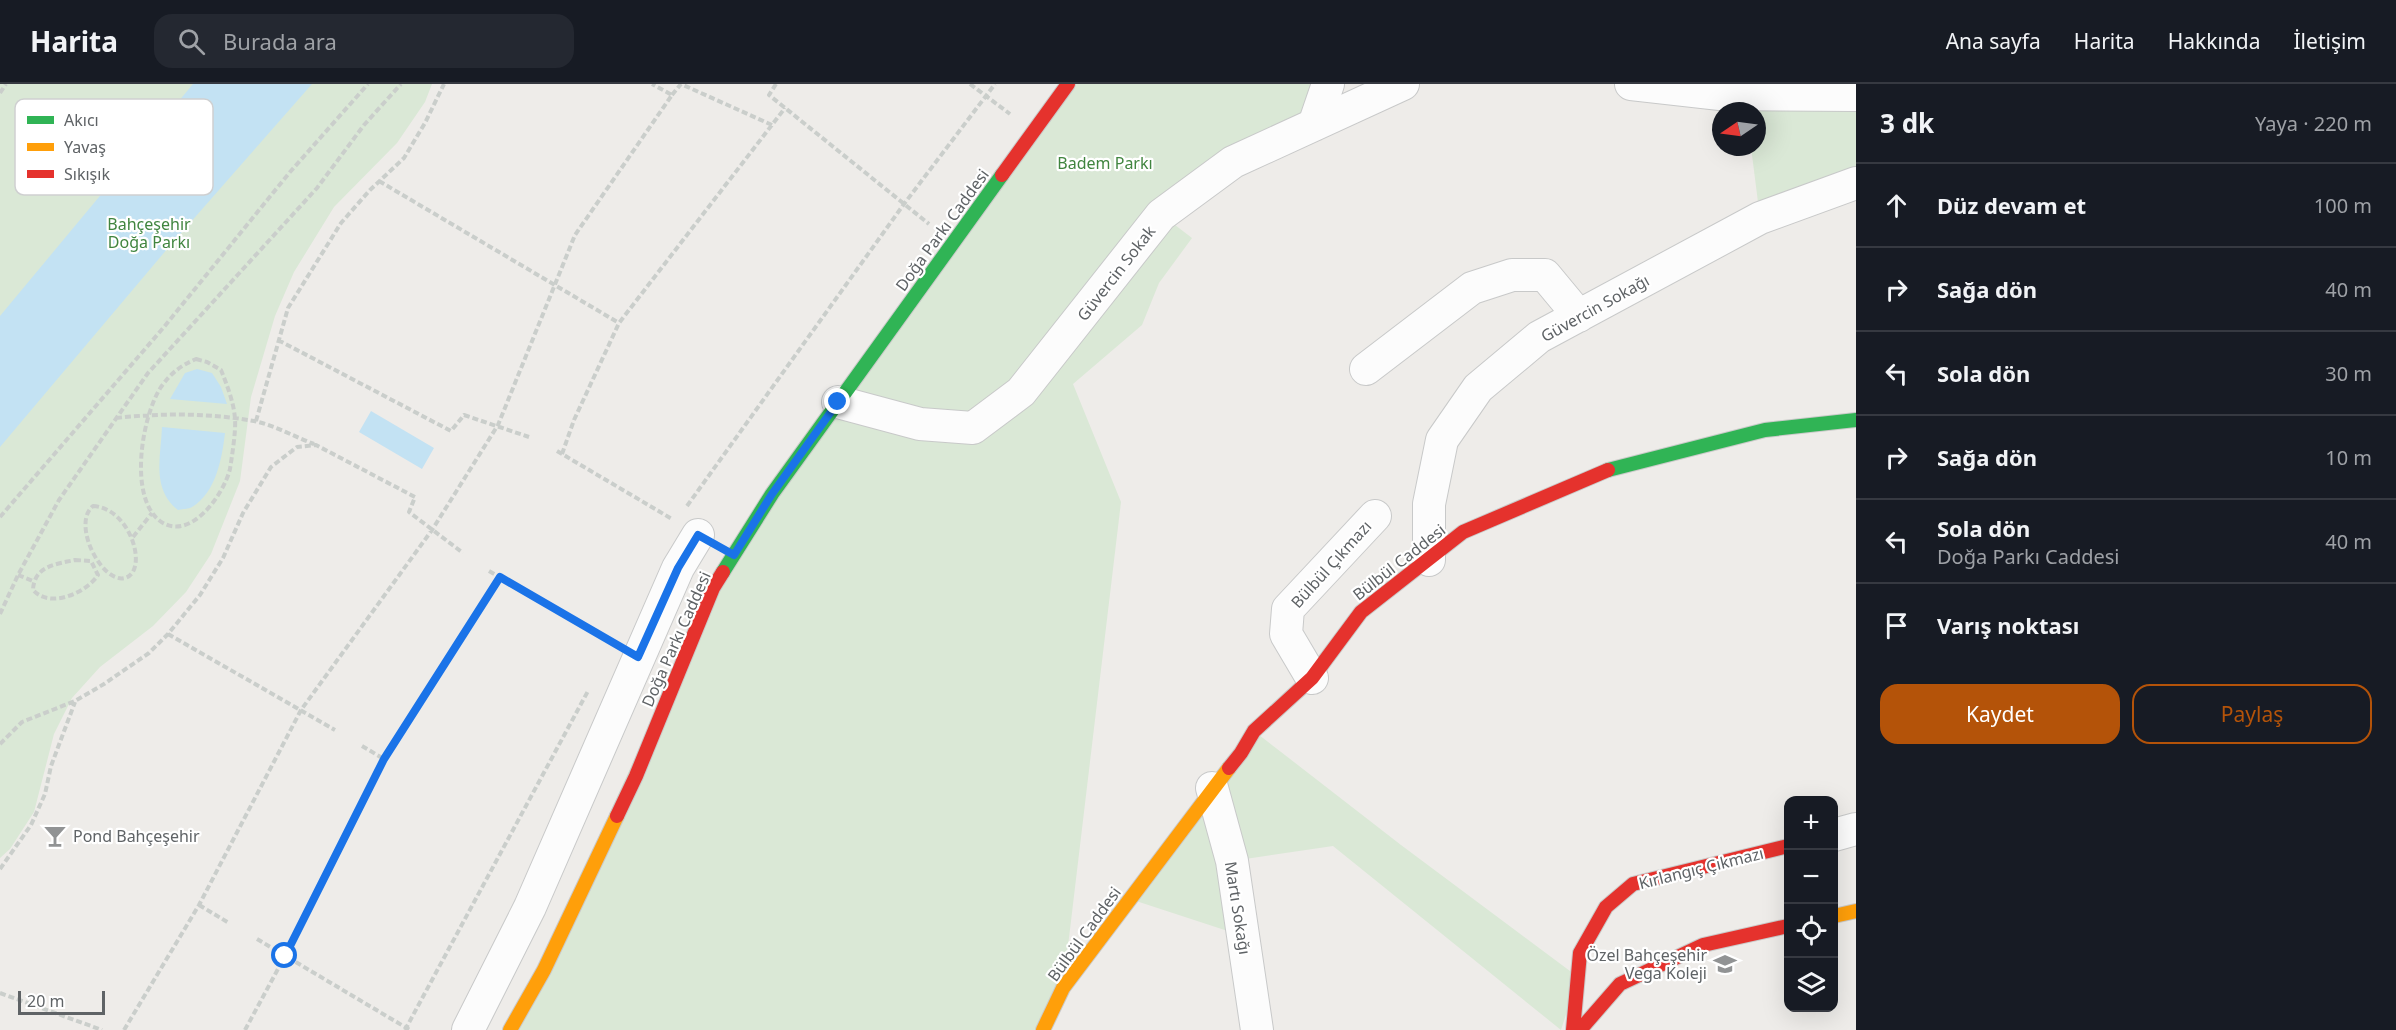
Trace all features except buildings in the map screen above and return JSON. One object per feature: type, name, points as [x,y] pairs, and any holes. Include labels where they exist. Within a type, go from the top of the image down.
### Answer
[{"type":"street","name":"Doğa Parkı Caddesi","points":[[510,1030],[544,970],[636,776],[713,588],[772,494],[1068,84]]},
{"type":"street","points":[[1314,125],[1328,84]]},
{"type":"street","name":"Güvercin Sokak","points":[[838,402],[920,424],[974,428],[1021,392],[1161,215],[1233,162],[1403,84]]},
{"type":"street","points":[[1631,84],[1720,94],[1856,95]]},
{"type":"street","name":"Güvercin Sokağı","points":[[1428,560],[1429,504],[1442,440],[1478,388],[1539,337],[1760,218],[1856,183]]},
{"type":"street","points":[[1366,369],[1472,288],[1512,275],[1545,275],[1579,316]]},
{"type":"street","name":"Bülbül Caddesi","points":[[1043,1030],[1063,988],[1212,788],[1241,753],[1254,731],[1312,678],[1361,612],[1463,532],[1598,473],[1765,430],[1856,420]]},
{"type":"street","name":"Bülbül Çıkmazı","points":[[1312,678],[1286,633],[1288,609],[1375,516]]},
{"type":"street","points":[[468,1030],[530,907],[678,568],[687,528]]},
{"type":"street","name":"Martı Sokağı","points":[[1212,788],[1232,861],[1255,1015]]},
{"type":"street","points":[[1838,834],[1856,829]]},
{"type":"street","name":"Kırlangıç Çıkmazı","points":[[1573,1030],[1580,953],[1606,907],[1633,884],[1784,847]]},
{"type":"street","points":[[1838,915],[1856,911]]},
{"type":"street","points":[[1580,1030],[1620,984],[1703,945],[1784,927]]},
{"type":"street","points":[[1231,1030],[1255,1015]]},
{"type":"path","points":[[0,93],[6,84]]},
{"type":"path","points":[[0,517],[164,327],[290,172],[368,84]]},
{"type":"path","points":[[0,614],[18,574],[59,500],[148,373],[317,188],[364,125],[401,84]]},
{"type":"path","points":[[256,422],[288,308],[341,222],[404,158],[425,123],[444,84]]},
{"type":"path","points":[[652,84],[672,95]]},
{"type":"path","points":[[124,1030],[199,905],[301,710],[432,530],[498,425],[557,285],[575,235],[672,95],[681,84],[772,125]]},
{"type":"path","points":[[776,84],[769,95],[953,243]]},
{"type":"path","points":[[970,84],[1034,131]]},
{"type":"path","points":[[557,450],[687,528],[904,204],[995,84]]},
{"type":"path","points":[[562,454],[574,420],[620,322],[785,108]]},
{"type":"path","points":[[379,181],[620,322]]},
{"type":"path","points":[[278,340],[451,430],[464,415],[529,437]]},
{"type":"path","points":[[196,359],[221,370],[235,419],[230,471],[214,500],[202,515],[187,526],[169,526],[160,521],[152,513],[143,487],[144,436],[148,415],[161,388],[178,367],[196,359]]},
{"type":"path","points":[[116,418],[192,415],[235,419],[256,422],[316,445],[415,497],[409,512],[463,553]]},
{"type":"path","points":[[0,744],[22,722],[75,701],[149,652],[168,634],[200,595],[222,558],[243,513],[272,467],[297,447],[316,445]]},
{"type":"path","points":[[93,506],[105,507],[115,513],[133,537],[135,564],[132,573],[125,578],[116,578],[102,564],[95,556],[85,533],[84,521],[87,511],[93,506]]},
{"type":"path","points":[[133,537],[152,513]]},
{"type":"path","points":[[86,560],[91,561],[96,567],[98,575],[93,582],[71,595],[55,598],[44,598],[37,595],[33,590],[33,581],[38,572],[50,566],[86,560]]},
{"type":"path","points":[[96,567],[102,564]]},
{"type":"path","points":[[489,571],[638,657]]},
{"type":"path","points":[[18,574],[33,581]]},
{"type":"path","points":[[245,1030],[285,956],[384,759],[500,577]]},
{"type":"path","points":[[168,634],[335,730]]},
{"type":"path","points":[[257,939],[407,1029],[592,685]]},
{"type":"path","points":[[0,869],[31,825],[45,794],[51,766],[75,701]]},
{"type":"path","points":[[362,746],[384,759]]},
{"type":"path","points":[[199,905],[229,923]]},
{"type":"path","points":[[0,993],[102,1030]]},
{"type":"green space","name":"Bahçeşehir Doğa Parkı","points":[[0,84],[432,84],[425,102],[397,143],[334,207],[294,272],[275,316],[251,397],[240,481],[211,554],[186,592],[153,626],[100,667],[72,698],[54,734],[34,812],[10,849],[0,858]]},
{"type":"green space","name":"Badem Parkı","points":[[1068,84],[1328,84],[1314,125],[1162,215],[1192,238],[1159,283],[1142,325],[1073,384],[1121,502],[1063,988],[1043,1030],[510,1030],[713,588]]},
{"type":"green space","points":[[1744,94],[1856,95],[1856,183],[1760,218],[1752,156],[1766,156],[1766,102],[1745,102]]},
{"type":"green space","points":[[1254,731],[1401,845],[1578,977],[1561,1030],[1333,846],[1232,861],[1243,936],[1130,899]]},
{"type":"water","points":[[193,84],[312,84],[168,248],[0,447],[0,316],[101,195],[213,195],[213,99],[181,99]]},
{"type":"water","points":[[197,369],[212,373],[221,387],[227,404],[170,399],[185,373]]},
{"type":"water","points":[[371,411],[434,448],[422,469],[359,432]]},
{"type":"water","points":[[162,427],[225,433],[220,464],[212,484],[200,501],[191,508],[178,510],[164,492],[160,472]]},
{"type":"traffic: fast","points":[[723,572],[772,494],[1002,175]]},
{"type":"traffic: fast","points":[[1608,470],[1765,430],[1856,420]]},
{"type":"traffic: slow","points":[[1043,1030],[1063,988],[1229,768]]},
{"type":"traffic: slow","points":[[510,1030],[544,970],[617,816]]},
{"type":"traffic: slow","points":[[1838,915],[1856,911]]},
{"type":"traffic: jam","points":[[1002,175],[1068,84]]},
{"type":"traffic: jam","points":[[1229,768],[1254,731],[1312,678],[1361,612],[1463,532],[1608,470]]},
{"type":"traffic: jam","points":[[617,816],[636,776],[713,588],[723,572]]},
{"type":"traffic: jam","points":[[1573,1030],[1580,953],[1606,907],[1633,884],[1784,847]]},
{"type":"traffic: jam","points":[[1580,1030],[1620,984],[1703,945],[1784,927]]},
{"type":"place","name":"Pond Bahçeşehir","points":[[55,836]]},
{"type":"place","name":"Özel Bahçeşehir Vega Koleji","points":[[1725,964]]},
{"type":"route","points":[[285,956],[384,759],[500,577],[638,657],[678,568],[698,535],[734,555],[772,494],[838,402]]}]
